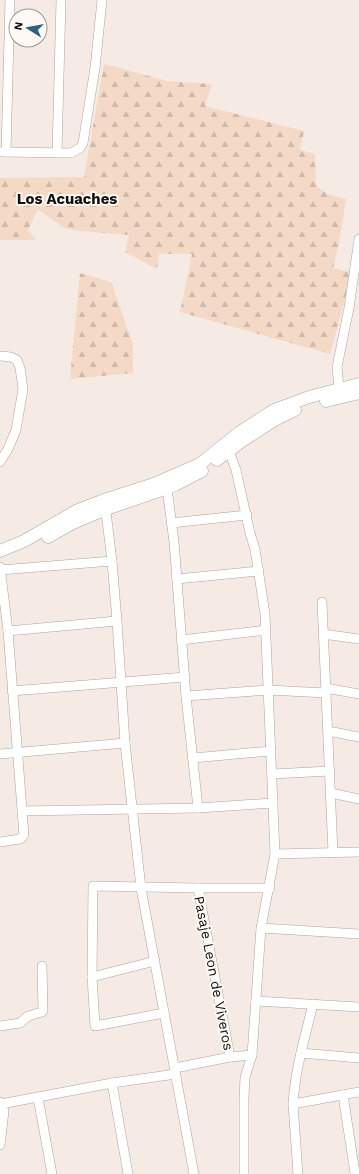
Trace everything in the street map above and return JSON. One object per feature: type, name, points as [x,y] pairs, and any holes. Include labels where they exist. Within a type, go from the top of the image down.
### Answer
[{"type":"street","points":[[10,0],[3,152],[71,153],[80,148],[83,143],[95,68],[102,0]]},
{"type":"street","points":[[57,152],[61,0]]},
{"type":"street","points":[[341,393],[337,367],[349,308],[359,239]]},
{"type":"street","points":[[0,356],[12,357],[17,360],[20,368],[23,389],[16,430],[8,449],[0,462]]},
{"type":"street","points":[[341,393],[359,384]]},
{"type":"street","points":[[0,551],[24,541],[78,510],[147,495],[167,488],[205,469],[240,432],[274,410],[309,397],[341,393],[359,393]]},
{"type":"street","points":[[0,559],[19,553],[105,504],[200,464],[227,447]]},
{"type":"street","points":[[227,447],[236,470],[255,550],[265,614],[275,854],[270,888],[261,928],[252,1055],[245,1077],[244,1174]]},
{"type":"street","points":[[167,488],[172,523],[184,677],[198,808]]},
{"type":"street","points":[[105,504],[112,561],[122,683],[125,743],[141,888],[194,1174]]},
{"type":"street","points":[[172,523],[247,515]]},
{"type":"street","points":[[0,842],[17,840],[22,838],[24,835],[8,631],[0,569],[112,561]]},
{"type":"street","points":[[177,579],[259,571]]},
{"type":"street","points":[[322,602],[333,853]]},
{"type":"street","points":[[8,631],[117,621]]},
{"type":"street","points":[[181,640],[266,630]]},
{"type":"street","points":[[323,634],[359,640]]},
{"type":"street","points":[[12,691],[184,677]]},
{"type":"street","points":[[186,696],[268,690],[326,690],[359,694]]},
{"type":"street","points":[[328,731],[359,736]]},
{"type":"street","points":[[0,754],[125,743]]},
{"type":"street","points":[[193,758],[270,751]]},
{"type":"street","points":[[272,774],[330,771]]},
{"type":"street","points":[[330,793],[359,798]]},
{"type":"street","points":[[22,811],[198,808],[273,804]]},
{"type":"street","points":[[275,854],[359,852]]},
{"type":"street","points":[[164,1014],[95,1026],[92,977],[93,886],[141,888],[270,888]]},
{"type":"street","name":"Pasaje Leon de Viveros","points":[[198,888],[230,1057]]},
{"type":"street","points":[[261,928],[359,934]]},
{"type":"street","points":[[92,977],[155,961]]},
{"type":"street","points":[[0,1026],[20,1023],[28,1016],[42,1012],[42,966]]},
{"type":"street","points":[[256,1001],[359,1007]]},
{"type":"street","points":[[298,1174],[293,1104],[295,1080],[313,1004]]},
{"type":"street","points":[[302,1053],[359,1058]]},
{"type":"street","points":[[0,1145],[4,1111],[1,1103],[38,1098],[175,1071],[230,1057],[252,1055]]},
{"type":"street","points":[[112,1083],[128,1174]]},
{"type":"street","points":[[293,1104],[359,1092]]},
{"type":"street","points":[[343,1095],[353,1173]]},
{"type":"street","points":[[38,1098],[52,1174]]},
{"type":"green space","points":[[104,64],[167,81],[212,84],[205,106],[304,131],[300,150],[315,154],[316,185],[327,194],[346,199],[339,243],[333,268],[352,273],[330,354],[180,312],[192,254],[159,254],[157,269],[125,252],[129,235],[80,231],[64,228],[38,209],[28,230],[36,240],[0,240],[0,178],[84,177]]},
{"type":"green space","points":[[80,273],[111,282],[133,344],[133,373],[70,379]]},
{"type":"district","name":"Los Acuaches","points":[[67,199]]}]
